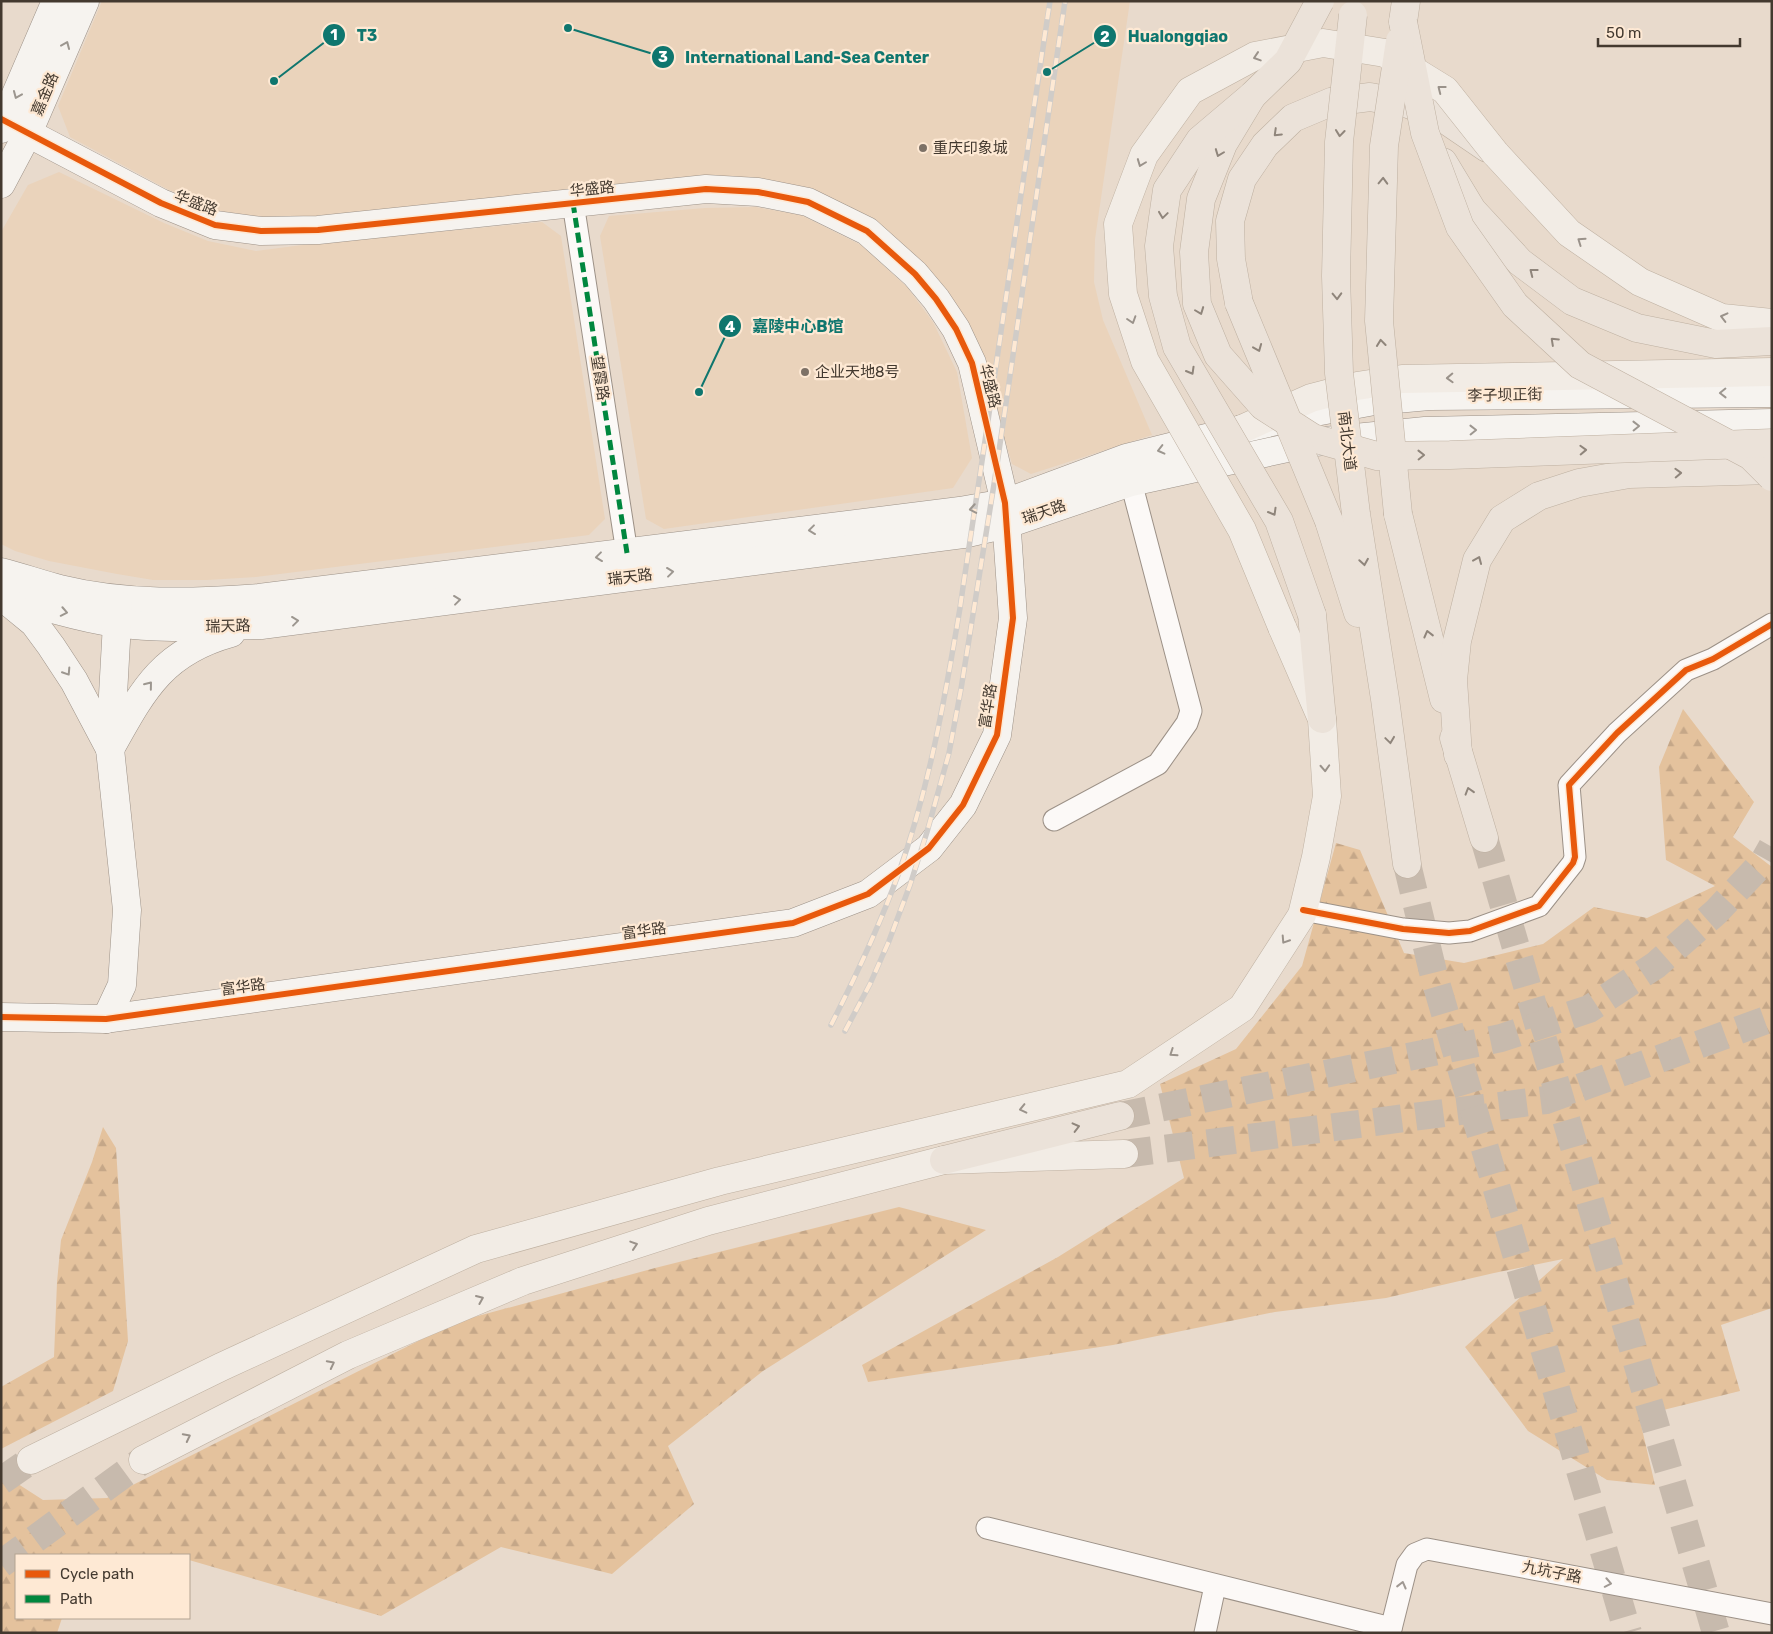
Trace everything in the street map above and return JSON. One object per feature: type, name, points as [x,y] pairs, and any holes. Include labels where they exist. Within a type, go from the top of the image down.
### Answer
[{"type":"highway","points":[[1320,1],[1288,61],[1252,96],[1200,140],[1167,190],[1159,246],[1163,296],[1177,347],[1279,521],[1312,615],[1322,719]]},
{"type":"highway","name":"南北大道","points":[[1353,8],[1339,142],[1336,276],[1339,374],[1356,514],[1385,699],[1407,864]]},
{"type":"highway","points":[[1405,12],[1425,133],[1460,227],[1515,305],[1580,365],[1751,456],[1772,476]]},
{"type":"highway","points":[[1405,12],[1384,146],[1379,321],[1398,514],[1458,756],[1484,838]]},
{"type":"highway","points":[[1252,96],[1223,144],[1202,198],[1194,252],[1198,304],[1218,355],[1263,406],[1313,438],[1377,456],[1772,443]]},
{"type":"highway","points":[[1385,699],[1329,521],[1239,303],[1231,259],[1230,221],[1242,179],[1265,145],[1293,118],[1330,102],[1370,97],[1408,104],[1440,116],[1495,153]]},
{"type":"highway","points":[[1425,133],[1472,210],[1520,262],[1572,301],[1637,328],[1707,343],[1772,341]]},
{"type":"highway","points":[[1458,756],[1453,680],[1457,641],[1477,560],[1502,519],[1539,496],[1579,483],[1629,474],[1772,470]]},
{"type":"highway","points":[[944,1160],[1120,1116]]},
{"type":"main road","name":"嘉金路","points":[[1,184],[9,126],[56,1]]},
{"type":"main road","name":"嘉金路","points":[[9,126],[85,1]]},
{"type":"main road","points":[[31,1460],[221,1366],[476,1249],[720,1181],[1128,1084],[1242,1008],[1302,915],[1316,857],[1327,796],[1322,719],[1242,530],[1146,361],[1124,294],[1118,224],[1144,155],[1190,91],[1255,56],[1323,43],[1385,53],[1445,90],[1495,153],[1569,233],[1640,282],[1722,318],[1772,323]]},
{"type":"main road","name":"华盛路","points":[[9,126],[161,203],[214,225],[261,231],[318,230],[706,189],[758,192],[808,202],[867,231],[915,274],[936,299],[956,329],[972,363],[1006,514]]},
{"type":"main road","points":[[1242,430],[1311,398],[1357,386],[1402,379],[1772,372]]},
{"type":"main road","name":"李子坝正街","points":[[1242,430],[1315,412],[1374,401],[1429,396],[1772,393]]},
{"type":"main road","name":"瑞天路","points":[[1,594],[53,610],[117,611],[157,602],[211,602],[259,598],[960,511],[1006,514],[1132,482],[1315,442],[1425,431],[1772,423]]},
{"type":"main road","name":"瑞天路","points":[[1,572],[61,589],[117,611],[163,626],[261,625],[963,534],[1126,458],[1242,430]]},
{"type":"main road","name":"富华路","points":[[1,1017],[106,1020],[793,923],[868,894],[930,848],[963,805],[997,735],[1013,618],[1006,514]]},
{"type":"main road","points":[[1,594],[34,623],[51,646],[74,681],[110,749]]},
{"type":"main road","points":[[106,1020],[122,985],[127,910],[110,749],[117,611]]},
{"type":"main road","points":[[110,749],[142,693],[174,659],[195,646],[261,625]]},
{"type":"main road","points":[[143,1460],[348,1355],[523,1281],[708,1221],[944,1160],[1124,1154]]},
{"type":"street","name":"望霞路","points":[[573,203],[627,553]]},
{"type":"street","points":[[1054,820],[1158,764],[1187,723],[1191,711],[1132,482]]},
{"type":"street","points":[[1303,910],[1403,929],[1450,933],[1470,931],[1539,906],[1573,863],[1575,857],[1569,785],[1617,733],[1686,670],[1712,659],[1772,624]]},
{"type":"street","points":[[987,1528],[1391,1630]]},
{"type":"street","name":"九坑子路","points":[[1391,1630],[1407,1565],[1416,1554],[1427,1549],[1772,1614]]},
{"type":"street","points":[[1205,1633],[1216,1586]]},
{"type":"shaded area","points":[[102,1],[1130,1],[1095,239],[1094,282],[1103,320],[1152,435],[1031,474],[1012,464],[982,362],[923,265],[876,220],[811,189],[759,179],[704,175],[316,218],[268,218],[219,211],[169,190],[70,137],[58,106]]},
{"type":"shaded area","points":[[59,172],[164,223],[208,241],[256,251],[310,244],[542,222],[561,236],[605,519],[589,535],[256,577],[207,580],[153,580],[117,574],[49,561],[15,551],[1,544],[1,232],[28,185]]},
{"type":"shaded area","points":[[755,207],[801,215],[861,245],[907,287],[933,322],[957,372],[972,458],[953,488],[664,529],[646,519],[600,236],[609,216],[705,208]]},
{"type":"green space","points":[[1683,709],[1754,802],[1733,837],[1772,867],[1772,1308],[1721,1325],[1740,1391],[1639,1416],[1655,1485],[1607,1480],[1528,1431],[1465,1347],[1563,1259],[1386,1298],[1275,1312],[1113,1345],[868,1382],[862,1365],[1058,1257],[1184,1178],[1160,1084],[1236,1049],[1302,966],[1336,843],[1360,850],[1404,953],[1464,963],[1543,944],[1594,907],[1647,918],[1715,886],[1666,860],[1659,767]]},
{"type":"green space","points":[[103,1127],[116,1148],[128,1341],[113,1391],[1,1449],[1,1387],[54,1357],[61,1240],[92,1162]]},
{"type":"green space","points":[[899,1207],[986,1230],[763,1371],[668,1446],[694,1504],[612,1574],[501,1547],[381,1616],[190,1560],[190,1554],[15,1554],[15,1619],[62,1619],[57,1633],[1,1633],[1,1473],[43,1500],[107,1498],[456,1322],[655,1268]]},
{"type":"tunnel","points":[[1484,838],[1716,1633]]},
{"type":"tunnel","points":[[1120,1116],[1501,1038],[1589,1009],[1656,965],[1716,912],[1764,861],[1772,847]]},
{"type":"tunnel","points":[[1407,864],[1434,976],[1628,1633]]},
{"type":"tunnel","points":[[1124,1154],[1546,1100],[1772,1018]]},
{"type":"tunnel","points":[[1,1481],[31,1460]]},
{"type":"tunnel","points":[[1,1564],[143,1460]]},
{"type":"railway","points":[[831,1025],[867,951],[898,875],[919,810],[935,743],[960,608],[1050,1]]},
{"type":"railway","points":[[845,1031],[870,984],[889,941],[910,885],[949,753],[995,478],[1065,1]]},
{"type":"marked path","points":[[573,203],[627,553]]},
{"type":"cycle path","points":[[1,119],[161,203],[215,225],[261,231],[318,230],[706,189],[758,192],[808,202],[867,231],[915,274],[936,299],[956,329],[972,363],[1005,503],[1013,618],[997,735],[963,805],[929,848],[868,894],[793,923],[106,1019],[1,1017]]},
{"type":"cycle path","points":[[1303,910],[1403,929],[1449,933],[1470,931],[1539,906],[1573,863],[1575,857],[1569,785],[1617,733],[1686,670],[1713,659],[1772,624]]},
{"type":"place","name":"International Land-Sea Center","points":[[568,28]]},
{"type":"place","name":"Hualongqiao","points":[[1047,72]]},
{"type":"place","name":"T3","points":[[274,81]]},
{"type":"place","name":"重庆印象城","points":[[923,148]]},
{"type":"place","name":"企业天地8号","points":[[805,372]]},
{"type":"place","name":"嘉陵中心B馆","points":[[699,392]]}]
